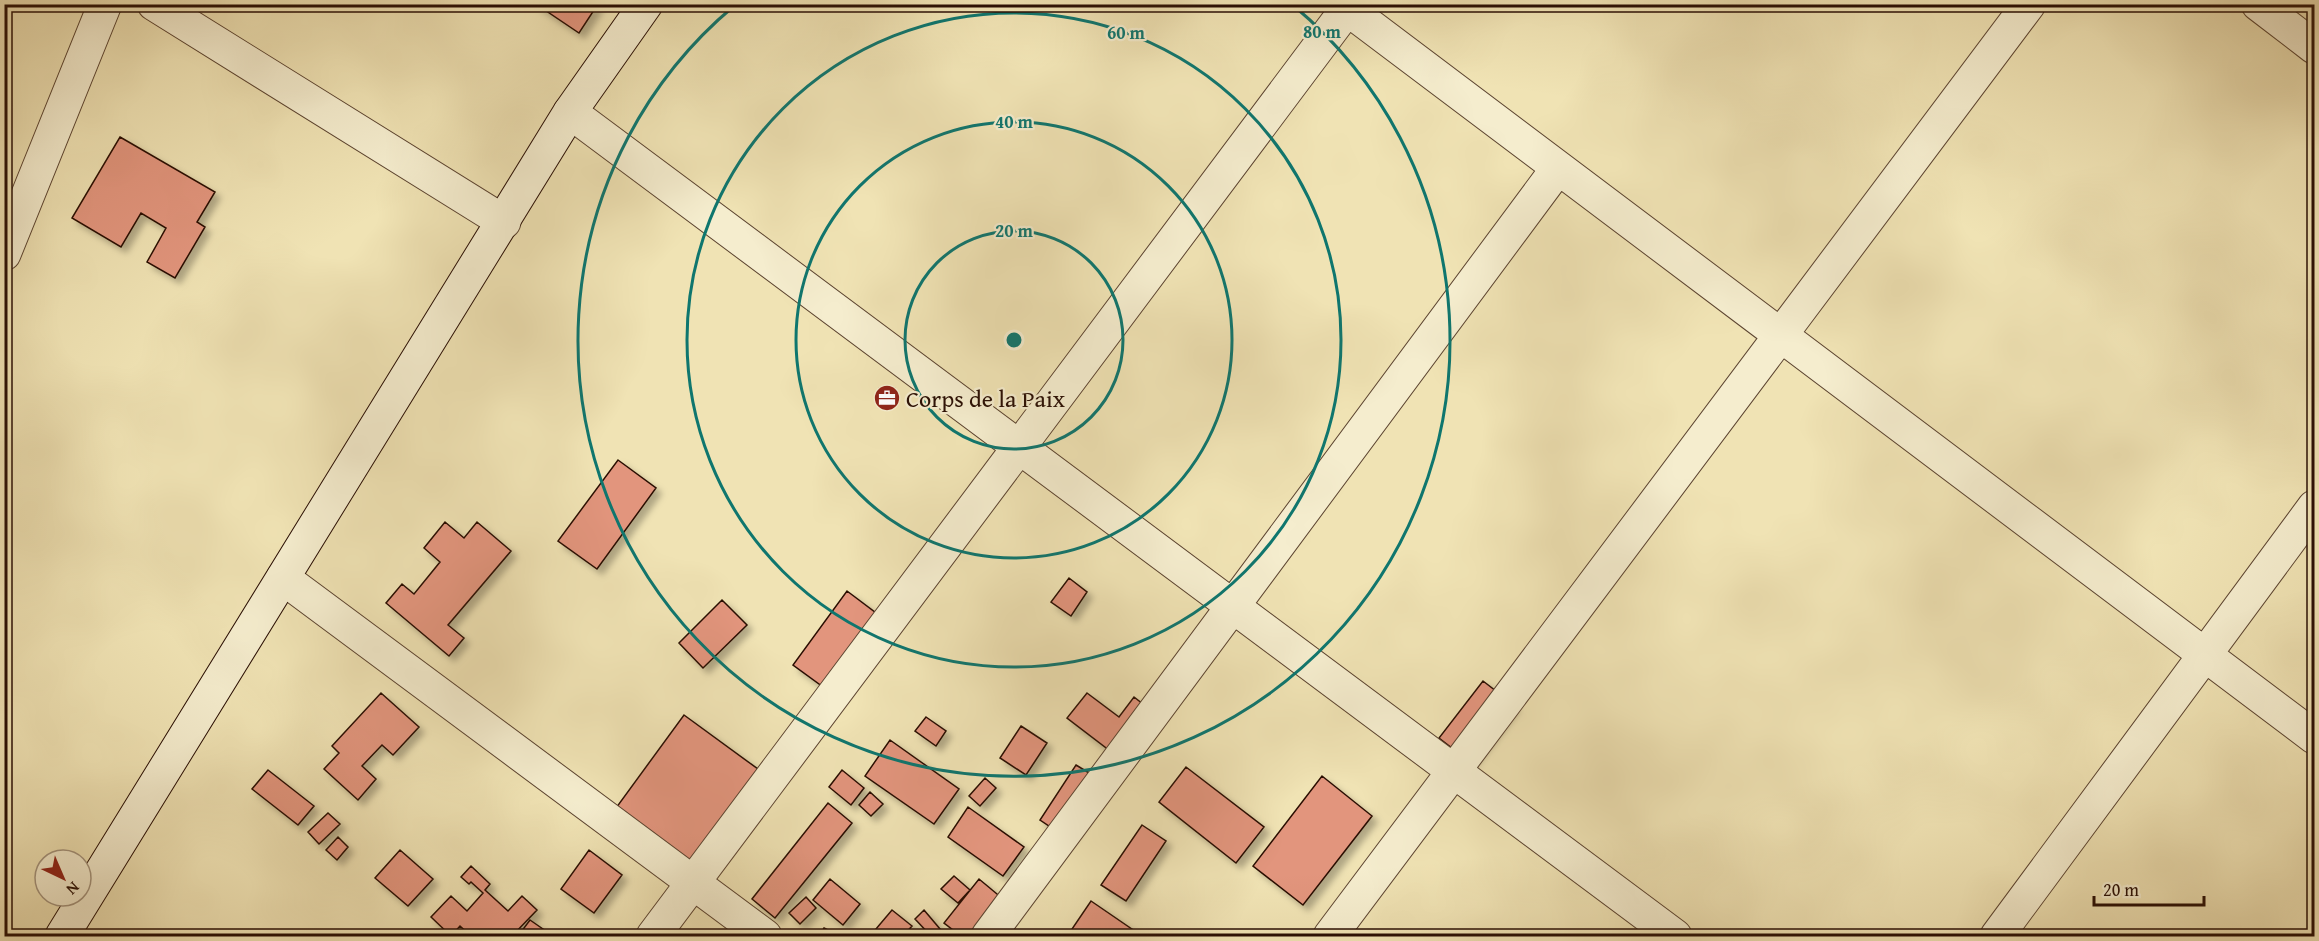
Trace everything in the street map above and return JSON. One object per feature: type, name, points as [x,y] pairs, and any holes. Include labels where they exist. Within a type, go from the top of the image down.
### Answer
[{"type":"street","points":[[4,254],[105,4]]},
{"type":"street","points":[[154,4],[504,222]]},
{"type":"street","points":[[62,936],[570,112],[646,4]]},
{"type":"street","points":[[1330,936],[2029,4]]},
{"type":"street","points":[[2258,4],[2314,47]]},
{"type":"street","points":[[653,936],[1020,447],[1344,7],[2314,737]]},
{"type":"street","points":[[570,112],[1675,936]]},
{"type":"street","points":[[988,936],[1558,168]]},
{"type":"street","points":[[1997,936],[2314,507]]},
{"type":"street","points":[[284,578],[765,936]]},
{"type":"building","points":[[536,4],[598,4],[579,33]]},
{"type":"building","points":[[120,137],[215,192],[197,222],[205,227],[175,278],[147,262],[166,228],[141,213],[121,247],[72,218]]},
{"type":"building","points":[[618,460],[656,488],[597,569],[558,541]]},
{"type":"building","points":[[445,522],[464,538],[477,522],[511,551],[448,625],[464,638],[449,656],[386,603],[402,584],[414,594],[440,562],[424,548]]},
{"type":"building","points":[[1069,578],[1087,592],[1071,616],[1051,602]]},
{"type":"building","points":[[847,591],[884,619],[830,692],[793,665]]},
{"type":"building","points":[[722,600],[747,625],[703,668],[679,643]]},
{"type":"building","points":[[1483,681],[1514,705],[1470,762],[1439,738]]},
{"type":"building","points":[[381,693],[419,727],[393,755],[382,745],[362,766],[376,779],[358,800],[324,769],[339,753],[332,746]]},
{"type":"building","points":[[1087,693],[1119,717],[1134,697],[1153,712],[1118,757],[1067,718]]},
{"type":"building","points":[[684,715],[762,772],[694,865],[616,808]]},
{"type":"building","points":[[926,717],[946,731],[936,746],[915,731]]},
{"type":"building","points":[[1021,726],[1047,743],[1026,775],[1000,758]]},
{"type":"building","points":[[890,740],[959,789],[934,824],[865,776]]},
{"type":"building","points":[[1076,765],[1104,782],[1067,838],[1040,820]]},
{"type":"building","points":[[1186,767],[1264,827],[1236,863],[1159,802]]},
{"type":"building","points":[[268,770],[314,806],[298,825],[252,789]]},
{"type":"building","points":[[842,770],[864,788],[851,805],[829,787]]},
{"type":"building","points":[[1322,776],[1372,816],[1303,905],[1253,866]]},
{"type":"building","points":[[985,778],[996,788],[980,806],[969,796]]},
{"type":"building","points":[[870,792],[883,804],[871,816],[859,805]]},
{"type":"building","points":[[828,803],[852,823],[775,918],[752,899]]},
{"type":"building","points":[[968,807],[1024,847],[1003,876],[948,837]]},
{"type":"building","points":[[328,813],[340,824],[319,844],[308,832]]},
{"type":"building","points":[[1142,825],[1166,841],[1126,901],[1101,885]]},
{"type":"building","points":[[338,837],[348,847],[337,860],[326,850]]},
{"type":"building","points":[[400,850],[433,879],[408,906],[375,878]]},
{"type":"building","points":[[589,850],[622,875],[594,913],[561,889]]},
{"type":"building","points":[[471,866],[490,884],[485,890],[508,911],[522,896],[537,910],[512,936],[471,936],[460,926],[451,936],[431,917],[451,896],[467,911],[483,893],[471,882],[469,884],[461,877]]},
{"type":"building","points":[[954,876],[970,890],[958,903],[941,889]]},
{"type":"building","points":[[830,879],[860,904],[843,925],[813,900]]},
{"type":"building","points":[[979,879],[1009,904],[982,936],[961,936],[944,923]]},
{"type":"building","points":[[806,897],[816,908],[800,924],[789,913]]},
{"type":"building","points":[[1091,901],[1142,936],[1083,936],[1072,929]]},
{"type":"building","points":[[892,910],[912,926],[903,936],[870,936]]},
{"type":"building","points":[[924,910],[940,929],[931,936],[915,919]]},
{"type":"building","points":[[530,920],[553,936],[518,936]]},
{"type":"building","points":[[824,928],[840,936],[819,936]]},
{"type":"place","name":"Corps de la Paix","points":[[887,398]]}]
